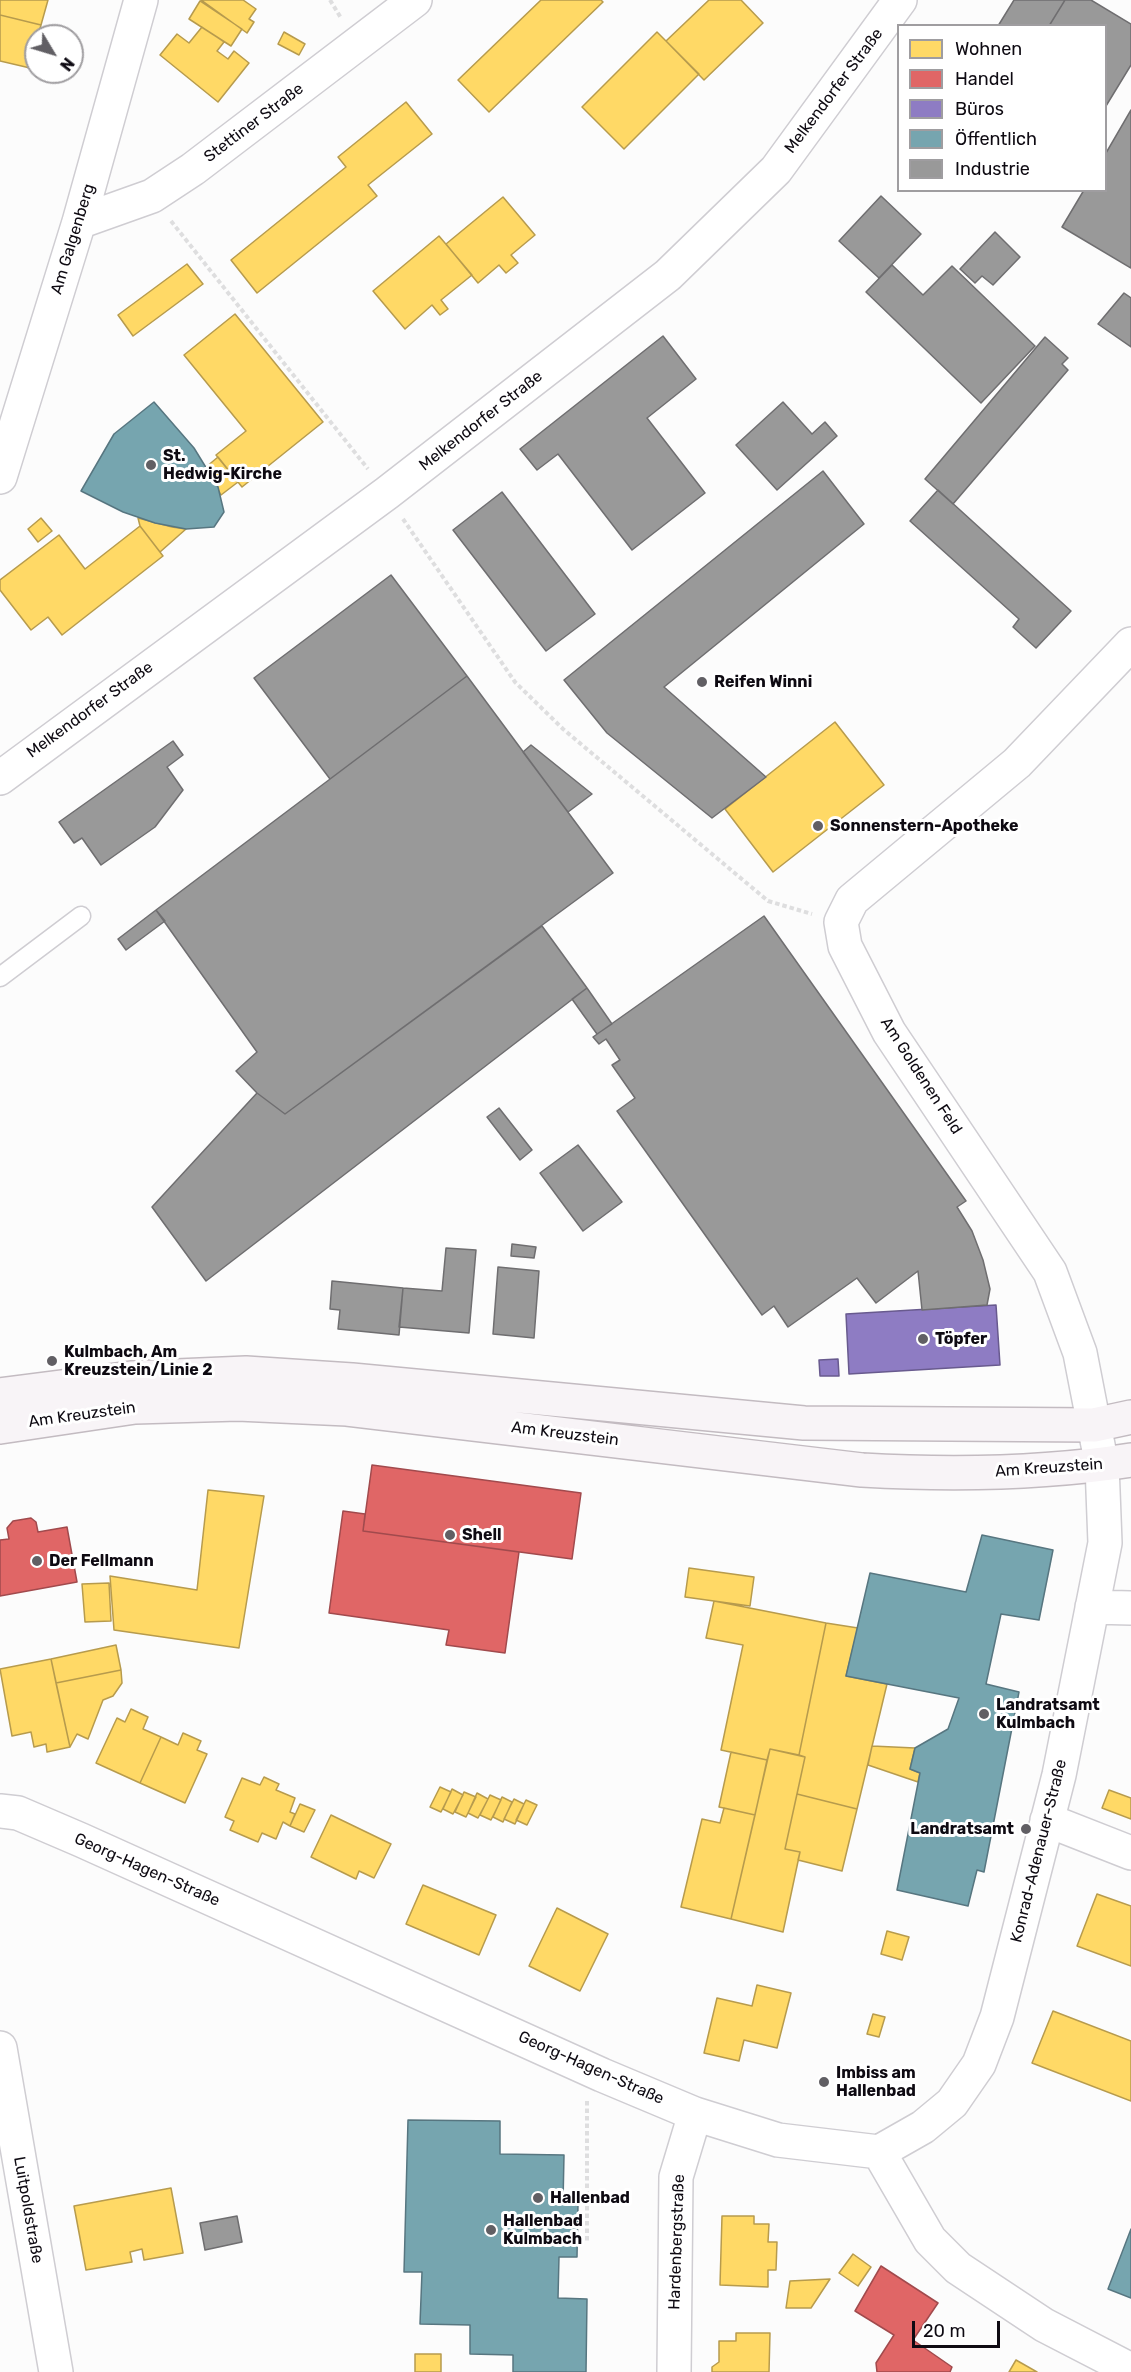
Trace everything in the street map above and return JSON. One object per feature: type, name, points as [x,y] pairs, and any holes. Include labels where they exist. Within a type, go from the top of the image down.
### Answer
[{"type":"main road","name":"Am Kreuzstein","points":[[0,1395],[131,1378],[246,1373],[364,1381],[804,1423],[1094,1425],[1131,1417]]},
{"type":"main road","name":"Am Kreuzstein","points":[[0,1427],[135,1407],[238,1404],[347,1409],[862,1470],[923,1473],[996,1472],[1116,1462]]},
{"type":"street","name":"Am Galgenberg","points":[[0,477],[79,222],[141,0]]},
{"type":"street","name":"Stettiner Straße","points":[[79,222],[152,196],[193,169],[415,0]]},
{"type":"street","name":"Melkendorfer Straße","points":[[0,778],[387,493],[668,275],[776,170],[900,0]]},
{"type":"street","points":[[841,922],[852,900],[1017,763],[1131,644]]},
{"type":"street","name":"Am Goldenen Feld","points":[[841,922],[845,946],[890,1032],[1050,1272],[1080,1353],[1094,1425],[1116,1462]]},
{"type":"street","name":"Konrad-Adenauer-Straße","points":[[879,2152],[923,2127],[952,2103],[979,2064],[997,2017],[1047,1820],[1105,1543],[1116,1462]]},
{"type":"street","points":[[1092,1607],[1131,1608]]},
{"type":"street","name":"Georg-Hagen-Straße","points":[[0,1810],[18,1813],[81,1840],[695,2114],[778,2140],[879,2152]]},
{"type":"street","points":[[1047,1820],[1131,1853]]},
{"type":"street","name":"Luitpoldstraße","points":[[0,2048],[56,2372]]},
{"type":"street","name":"Hardenbergstraße","points":[[674,2372],[676,2177],[695,2114]]},
{"type":"street","points":[[879,2152],[930,2240],[958,2268],[1044,2325],[1131,2370]]},
{"type":"lane","points":[[0,977],[81,916]]},
{"type":"path","points":[[152,196],[387,493]]},
{"type":"path","points":[[422,549],[515,681],[563,729],[768,901],[841,922]]},
{"type":"path","points":[[586,2067],[587,2243]]},
{"type":"building: Wohnen","points":[[0,0],[48,0],[41,24],[0,15]]},
{"type":"building: Wohnen","points":[[201,0],[243,0],[256,9],[249,19],[254,22],[247,33]]},
{"type":"building: Wohnen","points":[[541,0],[601,0],[603,2],[489,112],[458,80]]},
{"type":"building: Wohnen","points":[[709,0],[741,0],[763,23],[704,80],[666,41]]},
{"type":"building: Wohnen","points":[[200,1],[242,29],[231,46],[189,19]]},
{"type":"building: Wohnen","points":[[0,15],[37,24],[24,24],[24,67],[0,61]]},
{"type":"building: Wohnen","points":[[202,27],[224,42],[217,51],[228,59],[234,51],[249,63],[218,102],[160,55],[177,34],[189,43]]},
{"type":"building: Wohnen","points":[[284,32],[305,44],[299,55],[278,44]]},
{"type":"building: Wohnen","points":[[657,32],[699,74],[624,149],[582,107]]},
{"type":"building: Wohnen","points":[[406,102],[432,134],[368,185],[377,196],[257,293],[231,260],[346,167],[338,157]]},
{"type":"building: Wohnen","points":[[503,197],[535,235],[511,255],[518,263],[506,273],[499,265],[478,283],[446,244]]},
{"type":"building: Wohnen","points":[[439,236],[472,275],[441,300],[448,309],[440,315],[432,305],[405,329],[373,291]]},
{"type":"building: Wohnen","points":[[187,264],[203,284],[133,336],[118,315]]},
{"type":"building: Wohnen","points":[[235,314],[323,422],[242,487],[216,455],[246,431],[184,355]]},
{"type":"building: Wohnen","points":[[218,457],[238,482],[221,495],[206,467]]},
{"type":"building: Wohnen","points":[[41,518],[52,531],[38,542],[28,529]]},
{"type":"building: Wohnen","points":[[138,518],[186,529],[160,552],[140,526]]},
{"type":"building: Wohnen","points":[[140,526],[163,556],[62,635],[48,617],[31,630],[0,590],[0,580],[59,535],[85,569]]},
{"type":"building: Wohnen","points":[[835,722],[884,785],[773,872],[725,809]]},
{"type":"building: Wohnen","points":[[208,1490],[264,1496],[239,1648],[114,1630],[110,1576],[197,1590]]},
{"type":"building: Wohnen","points":[[689,1568],[754,1577],[750,1606],[685,1597]]},
{"type":"building: Wohnen","points":[[109,1583],[111,1621],[85,1622],[82,1584]]},
{"type":"building: Wohnen","points":[[714,1601],[826,1623],[799,1755],[770,1749],[767,1760],[721,1750],[743,1645],[706,1638]]},
{"type":"building: Wohnen","points":[[826,1623],[858,1628],[846,1676],[887,1684],[857,1809],[797,1794],[805,1757],[799,1755]]},
{"type":"building: Wohnen","points":[[116,1645],[121,1670],[56,1683],[51,1659]]},
{"type":"building: Wohnen","points":[[51,1659],[70,1747],[47,1752],[46,1744],[34,1747],[31,1732],[12,1736],[0,1669]]},
{"type":"building: Wohnen","points":[[121,1670],[122,1683],[113,1696],[103,1700],[88,1739],[77,1734],[70,1747],[56,1683]]},
{"type":"building: Wohnen","points":[[131,1709],[148,1717],[143,1729],[161,1737],[140,1783],[96,1763],[117,1718],[125,1722]]},
{"type":"building: Wohnen","points":[[183,1733],[201,1741],[197,1750],[207,1754],[185,1803],[140,1783],[161,1737],[178,1745]]},
{"type":"building: Wohnen","points":[[872,1746],[915,1748],[910,1769],[920,1773],[918,1782],[868,1765]]},
{"type":"building: Wohnen","points":[[770,1749],[805,1757],[785,1849],[800,1852],[783,1932],[731,1919]]},
{"type":"building: Wohnen","points":[[731,1752],[767,1760],[755,1815],[719,1807]]},
{"type":"building: Wohnen","points":[[264,1777],[279,1784],[276,1790],[295,1798],[290,1812],[295,1814],[290,1826],[283,1822],[276,1839],[262,1833],[258,1842],[230,1830],[234,1821],[225,1817],[242,1778],[260,1785]]},
{"type":"building: Wohnen","points":[[440,1787],[451,1792],[441,1812],[430,1807]]},
{"type":"building: Wohnen","points":[[452,1789],[463,1795],[453,1814],[443,1809]]},
{"type":"building: Wohnen","points":[[1109,1790],[1131,1798],[1131,1819],[1102,1808]]},
{"type":"building: Wohnen","points":[[464,1792],[476,1797],[466,1817],[455,1812]]},
{"type":"building: Wohnen","points":[[477,1793],[488,1799],[478,1818],[468,1813]]},
{"type":"building: Wohnen","points":[[797,1794],[857,1809],[842,1871],[798,1860],[800,1852],[785,1849]]},
{"type":"building: Wohnen","points":[[490,1795],[501,1800],[491,1820],[480,1815]]},
{"type":"building: Wohnen","points":[[502,1797],[512,1802],[503,1822],[493,1817]]},
{"type":"building: Wohnen","points":[[514,1799],[524,1804],[515,1824],[504,1819]]},
{"type":"building: Wohnen","points":[[526,1800],[537,1805],[527,1825],[516,1820]]},
{"type":"building: Wohnen","points":[[300,1804],[315,1810],[304,1832],[290,1826]]},
{"type":"building: Wohnen","points":[[724,1808],[755,1815],[731,1919],[681,1907],[702,1819],[720,1823]]},
{"type":"building: Wohnen","points":[[331,1815],[391,1844],[374,1878],[359,1871],[356,1879],[311,1857]]},
{"type":"building: Wohnen","points":[[423,1885],[496,1915],[479,1955],[406,1924]]},
{"type":"building: Wohnen","points":[[1097,1894],[1131,1906],[1131,1966],[1077,1946]]},
{"type":"building: Wohnen","points":[[557,1908],[608,1934],[580,1991],[529,1966]]},
{"type":"building: Wohnen","points":[[887,1931],[909,1937],[902,1960],[881,1954]]},
{"type":"building: Wohnen","points":[[757,1985],[791,1993],[777,2048],[744,2040],[739,2061],[704,2053],[717,1998],[752,2006]]},
{"type":"building: Wohnen","points":[[1053,2011],[1131,2041],[1131,2101],[1032,2063]]},
{"type":"building: Wohnen","points":[[873,2014],[885,2017],[879,2037],[867,2034]]},
{"type":"building: Wohnen","points":[[171,2188],[183,2253],[144,2260],[142,2249],[130,2252],[132,2262],[86,2270],[74,2206]]},
{"type":"building: Wohnen","points":[[722,2216],[754,2216],[754,2224],[769,2224],[768,2242],[777,2242],[776,2270],[768,2270],[768,2287],[720,2285]]},
{"type":"building: Wohnen","points":[[853,2254],[871,2267],[858,2286],[839,2273]]},
{"type":"building: Wohnen","points":[[830,2279],[811,2308],[786,2308],[790,2281]]},
{"type":"building: Wohnen","points":[[736,2333],[770,2333],[769,2372],[712,2372],[712,2367],[719,2362],[719,2341],[736,2341]]},
{"type":"building: Wohnen","points":[[415,2354],[441,2354],[441,2372],[415,2372]]},
{"type":"building: Wohnen","points":[[1016,2360],[1037,2372],[1009,2372]]},
{"type":"building: Handel","points":[[372,1465],[581,1493],[572,1559],[363,1531]]},
{"type":"building: Handel","points":[[343,1511],[365,1514],[363,1531],[519,1552],[505,1653],[446,1645],[449,1630],[329,1613]]},
{"type":"building: Handel","name":"Der Fellmann","points":[[31,1518],[36,1522],[38,1532],[67,1527],[77,1582],[0,1596],[0,1540],[9,1539],[7,1528],[13,1521]]},
{"type":"building: Handel","points":[[881,2266],[938,2303],[913,2340],[952,2367],[950,2372],[877,2372],[876,2363],[894,2335],[855,2311]]},
{"type":"building: Büros","points":[[996,1305],[1000,1365],[849,1374],[846,1314]]},
{"type":"building: Büros","points":[[838,1359],[839,1376],[820,1376],[819,1360]]},
{"type":"building: Öffentlich","name":"St. Hedwig-Kirche","points":[[154,402],[194,448],[218,487],[224,512],[214,527],[186,529],[155,523],[123,512],[81,491],[114,434]]},
{"type":"building: Öffentlich","name":"Landratsamt Kulmbach","points":[[982,1535],[1053,1550],[1039,1620],[1001,1614],[986,1684],[1019,1692],[984,1872],[977,1870],[968,1906],[897,1890],[920,1773],[910,1769],[915,1748],[948,1729],[959,1698],[846,1676],[870,1573],[966,1592]]},
{"type":"building: Öffentlich","name":"Hallenbad Kulmbach","points":[[408,2120],[500,2121],[500,2154],[564,2155],[563,2203],[578,2204],[577,2257],[559,2257],[558,2298],[587,2299],[586,2372],[513,2372],[513,2355],[470,2354],[470,2325],[420,2324],[422,2272],[404,2272]]},
{"type":"building: Öffentlich","points":[[1131,2229],[1131,2298],[1108,2289]]},
{"type":"building: Industrie","points":[[1014,0],[1065,0],[1050,24],[999,24]]},
{"type":"building: Industrie","points":[[1065,0],[1091,0],[1131,24],[1131,65],[1107,104],[1107,24],[1050,24]]},
{"type":"building: Industrie","points":[[1131,110],[1131,268],[1062,227],[1083,192],[1107,192],[1107,151]]},
{"type":"building: Industrie","points":[[881,196],[921,234],[879,278],[839,241]]},
{"type":"building: Industrie","points":[[995,232],[1020,257],[993,285],[982,276],[975,283],[960,269]]},
{"type":"building: Industrie","points":[[892,265],[923,295],[952,266],[1035,346],[981,403],[866,292]]},
{"type":"building: Industrie","points":[[1124,293],[1131,298],[1131,347],[1098,324]]},
{"type":"building: Industrie","points":[[663,336],[696,379],[647,418],[705,493],[632,550],[558,454],[537,470],[520,449]]},
{"type":"building: Industrie","points":[[1045,337],[1068,358],[1062,364],[1068,370],[953,504],[925,479]]},
{"type":"building: Industrie","points":[[783,402],[812,434],[825,422],[837,436],[777,490],[736,445]]},
{"type":"building: Industrie","points":[[823,471],[864,524],[664,687],[766,777],[712,818],[607,733],[564,680]]},
{"type":"building: Industrie","points":[[938,490],[1071,611],[1036,648],[1013,627],[1019,619],[910,521]]},
{"type":"building: Industrie","points":[[502,492],[595,614],[546,651],[453,530]]},
{"type":"building: Industrie","points":[[391,575],[467,676],[330,779],[254,678]]},
{"type":"building: Industrie","points":[[467,676],[613,873],[285,1114],[257,1093],[236,1071],[257,1052],[156,910]]},
{"type":"building: Industrie","points":[[173,741],[183,755],[167,767],[183,790],[155,827],[101,865],[82,838],[74,843],[59,822]]},
{"type":"building: Industrie","points":[[531,745],[592,794],[568,812],[523,752]]},
{"type":"building: Industrie","points":[[156,910],[165,921],[126,950],[118,939]]},
{"type":"building: Industrie","points":[[764,916],[966,1201],[957,1207],[972,1231],[983,1260],[990,1289],[987,1305],[922,1310],[918,1271],[876,1303],[857,1278],[788,1327],[774,1306],[762,1315],[617,1111],[635,1098],[612,1065],[620,1060],[606,1039],[599,1044],[593,1037]]},
{"type":"building: Industrie","points":[[542,926],[587,988],[206,1281],[152,1207],[257,1093],[285,1114]]},
{"type":"building: Industrie","points":[[587,988],[612,1024],[597,1034],[572,999]]},
{"type":"building: Industrie","points":[[499,1108],[532,1150],[520,1160],[487,1117]]},
{"type":"building: Industrie","points":[[578,1145],[622,1202],[583,1231],[540,1173]]},
{"type":"building: Industrie","points":[[512,1244],[536,1247],[534,1258],[511,1256]]},
{"type":"building: Industrie","points":[[446,1248],[476,1250],[469,1333],[399,1327],[403,1288],[442,1291]]},
{"type":"building: Industrie","points":[[498,1267],[539,1271],[534,1338],[493,1334]]},
{"type":"building: Industrie","points":[[332,1281],[403,1288],[399,1335],[338,1329],[340,1310],[330,1309]]},
{"type":"building: Industrie","points":[[237,2216],[242,2242],[205,2250],[200,2223]]},
{"type":"place","name":"St. Hedwig-Kirche","points":[[151,465]]},
{"type":"place","name":"Reifen Winni","points":[[702,682]]},
{"type":"place","name":"Sonnenstern-Apotheke","points":[[818,826]]},
{"type":"place","name":"Töpfer","points":[[923,1339]]},
{"type":"place","name":"Kulmbach, Am Kreuzstein/Linie 2","points":[[52,1361]]},
{"type":"place","name":"Shell","points":[[450,1535]]},
{"type":"place","name":"Der Fellmann","points":[[37,1561]]},
{"type":"place","name":"Landratsamt Kulmbach","points":[[984,1714]]},
{"type":"place","name":"Landratsamt","points":[[1026,1829]]},
{"type":"place","name":"Imbiss am Hallenbad","points":[[824,2082]]},
{"type":"place","name":"Hallenbad","points":[[538,2198]]},
{"type":"place","name":"Hallenbad Kulmbach","points":[[491,2230]]}]
